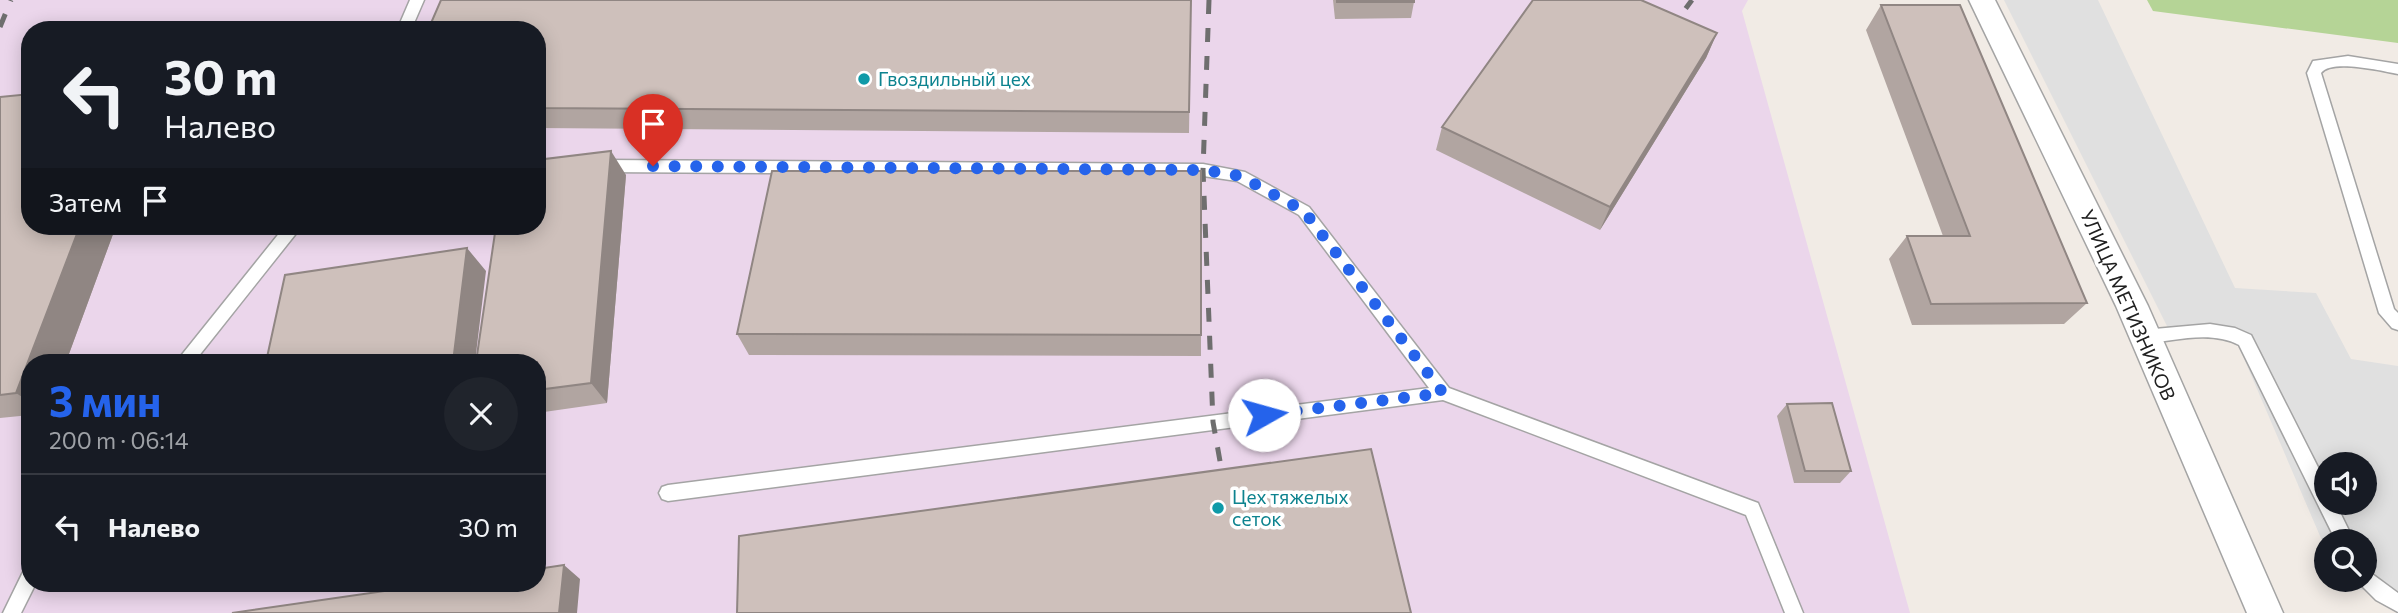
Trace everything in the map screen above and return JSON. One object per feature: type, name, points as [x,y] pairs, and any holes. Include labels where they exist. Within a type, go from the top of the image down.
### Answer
[{"type":"street","name":"УЛИЦА МЕТИЗНИКОВ","points":[[1982,0],[2132,306],[2143,337],[2265,613]]},
{"type":"lane","points":[[408,21],[417,0]]},
{"type":"lane","points":[[2398,69],[2328,62],[2318,65],[2314,73],[2387,313],[2398,323]]},
{"type":"lane","points":[[589,166],[1203,170],[1240,176],[1304,211],[1443,393]]},
{"type":"lane","points":[[190,354],[287,235]]},
{"type":"lane","points":[[2143,337],[2223,331],[2245,340],[2314,478]]},
{"type":"lane","points":[[668,493],[1443,393],[1752,509],[1794,613]]},
{"type":"lane","points":[[2377,589],[2398,603]]},
{"type":"lane","points":[[12,613],[21,592]]},
{"type":"shaded area","points":[[0,0],[1748,0],[1742,11],[1910,613],[0,613]]},
{"type":"shaded area","points":[[2004,0],[2098,0],[2235,288],[2316,293],[2351,359],[2398,366],[2398,593],[2377,591],[2377,529],[2317,529],[2233,333],[2170,332]]},
{"type":"green space","points":[[2147,0],[2398,0],[2398,43],[2153,11]]},
{"type":"building","name":"Гвоздильный цех","points":[[441,0],[1191,0],[1189,112],[546,108],[546,21],[432,21]]},
{"type":"building","points":[[1414,0],[1414,2],[1337,2]]},
{"type":"building","points":[[1533,0],[1641,0],[1717,33],[1610,207],[1442,127]]},
{"type":"building","points":[[1881,5],[1960,5],[2087,303],[1931,304],[1907,236],[1970,236]]},
{"type":"building","points":[[21,95],[21,235],[77,235],[31,354],[21,354],[21,380],[16,393],[0,395],[0,97]]},
{"type":"building","points":[[611,151],[591,383],[546,389],[546,354],[477,354],[495,235],[546,235],[546,159]]},
{"type":"building","points":[[772,171],[1201,171],[1201,335],[737,334]]},
{"type":"building","points":[[467,248],[454,354],[268,354],[285,275]]},
{"type":"building","points":[[1832,403],[1851,471],[1805,471],[1787,404]]},
{"type":"building","name":"Цех тяжелых сеток","points":[[1371,449],[1411,613],[737,613],[739,536]]},
{"type":"building","points":[[564,565],[559,613],[232,613],[378,592],[546,592],[546,568]]},
{"type":"railway","points":[[0,27],[11,0]]},
{"type":"railway","points":[[1209,0],[1203,170],[1213,422],[1225,489]]},
{"type":"railway","points":[[1669,31],[1692,0]]},
{"type":"place","name":"Гвоздильный цех","points":[[864,79]]},
{"type":"place","name":"Цех тяжелых сеток","points":[[1218,508]]},
{"type":"route","points":[[653,166],[1203,170],[1240,176],[1304,211],[1443,393],[1264,415]]}]
